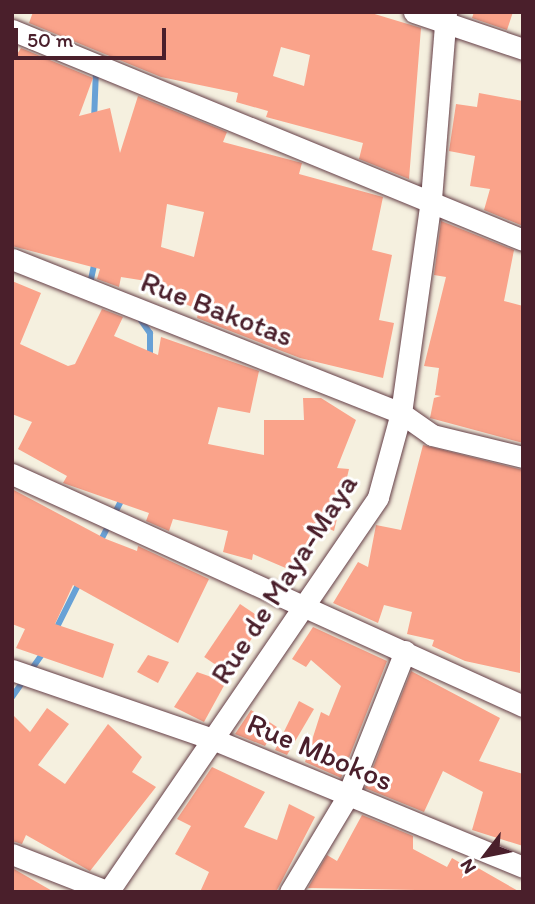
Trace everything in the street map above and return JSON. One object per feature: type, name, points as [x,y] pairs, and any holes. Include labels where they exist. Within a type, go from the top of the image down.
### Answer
[{"type":"street","points":[[414,12],[445,18],[523,48]]},
{"type":"street","name":"Rue de Maya-Maya","points":[[109,892],[378,497],[401,413],[431,199],[445,18]]},
{"type":"street","points":[[12,30],[431,199],[523,240]]},
{"type":"street","name":"Rue Bakotas","points":[[12,259],[401,413],[432,435],[523,457]]},
{"type":"street","points":[[12,474],[523,706]]},
{"type":"street","points":[[290,892],[347,797],[405,651]]},
{"type":"street","name":"Rue Mbokos","points":[[12,670],[215,740],[347,797],[523,867]]},
{"type":"street","points":[[12,854],[109,892]]},
{"type":"building","points":[[33,12],[368,12],[421,28],[409,179],[359,159],[363,143],[266,117],[268,111],[236,102],[238,93],[161,77],[29,23]],"holes":[[[281,47],[310,55],[304,86],[273,76]]]},
{"type":"building","points":[[474,12],[513,12],[507,30],[472,18]]},
{"type":"building","points":[[21,48],[93,78],[79,116],[110,108],[120,153],[138,96],[227,132],[223,142],[302,163],[299,174],[383,197],[372,250],[392,255],[379,320],[394,323],[383,378],[300,358],[197,318],[199,309],[155,294],[159,283],[121,277],[119,287],[97,279],[100,269],[12,246],[12,62]],"holes":[[[167,204],[204,212],[194,257],[161,247]]]},
{"type":"building","points":[[479,93],[523,101],[523,226],[484,210],[490,189],[470,186],[475,156],[449,151],[456,104],[477,107]]},
{"type":"building","points":[[441,221],[514,250],[504,301],[523,306],[523,443],[430,418],[434,398],[441,396],[435,395],[439,368],[424,366],[446,277],[434,275]]},
{"type":"building","points":[[12,281],[41,293],[20,344],[68,366],[75,364],[102,309],[123,317],[114,336],[158,355],[161,337],[259,371],[250,413],[218,407],[208,444],[264,455],[264,420],[304,420],[303,398],[321,398],[356,420],[337,468],[349,469],[334,531],[315,523],[295,572],[253,554],[252,560],[223,552],[228,531],[173,519],[169,531],[146,521],[149,513],[63,483],[67,476],[18,449],[32,422],[12,414]]},
{"type":"building","points":[[423,445],[523,470],[520,673],[465,661],[432,646],[434,640],[407,634],[412,612],[384,605],[378,623],[333,603],[358,562],[368,567],[376,525],[401,530]]},
{"type":"building","points":[[12,489],[106,539],[137,551],[138,546],[209,579],[178,643],[73,585],[55,624],[114,644],[103,678],[16,648],[25,629],[12,624]]},
{"type":"building","points":[[240,604],[264,620],[228,673],[204,657]]},
{"type":"building","points":[[313,627],[387,661],[341,778],[305,762],[321,712],[329,716],[341,686],[311,660],[306,667],[292,659]]},
{"type":"building","points":[[148,655],[169,662],[158,683],[137,672]]},
{"type":"building","points":[[411,671],[500,718],[479,761],[523,774],[523,846],[472,830],[483,792],[443,771],[424,812],[365,788]]},
{"type":"building","points":[[197,672],[226,682],[204,722],[174,707]]},
{"type":"building","points":[[299,701],[314,709],[287,755],[275,750]]},
{"type":"building","points":[[47,708],[69,724],[38,765],[65,784],[108,724],[142,757],[132,772],[156,787],[90,871],[26,835],[22,844],[12,841],[12,714],[30,732]]},
{"type":"building","points":[[251,710],[277,727],[265,746],[235,734]]},
{"type":"building","points":[[212,767],[265,792],[244,827],[277,840],[289,804],[315,817],[276,892],[200,892],[209,872],[175,854],[191,826],[177,819]]},
{"type":"building","points":[[362,815],[413,836],[413,849],[447,867],[452,858],[469,868],[471,864],[520,892],[308,888],[327,855],[337,861]]},
{"type":"building","points":[[12,868],[14,869],[54,892],[12,892]]},
{"type":"waterway","points":[[94,121],[96,69]]},
{"type":"waterway","points":[[90,284],[95,260]]},
{"type":"waterway","points":[[138,316],[150,333],[150,359]]},
{"type":"waterway","points":[[99,544],[123,497]]},
{"type":"waterway","points":[[55,631],[80,581]]},
{"type":"waterway","points":[[12,697],[45,650]]}]
